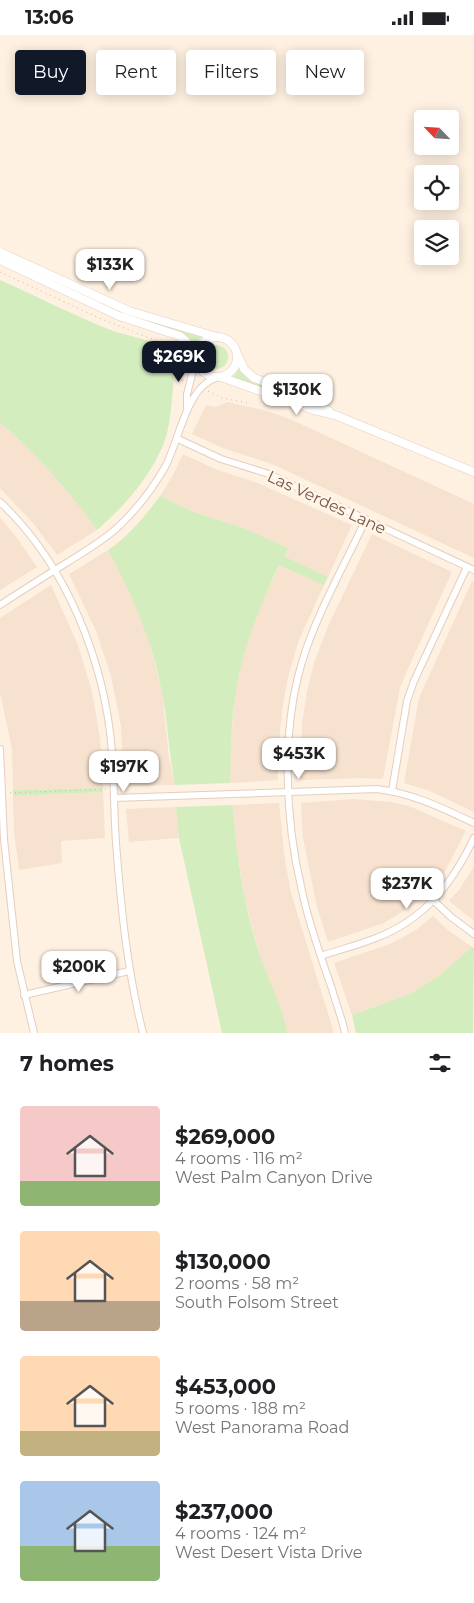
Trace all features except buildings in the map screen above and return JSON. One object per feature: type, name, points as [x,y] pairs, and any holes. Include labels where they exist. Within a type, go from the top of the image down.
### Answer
[{"type":"street","points":[[0,251],[129,311],[230,341],[244,369],[254,378],[296,393],[335,415]]},
{"type":"street","points":[[0,260],[118,316],[180,336],[186,341],[205,374],[314,410],[335,415],[474,472]]},
{"type":"street","points":[[0,605],[95,545],[117,528],[137,507],[166,467],[178,439],[200,345],[217,337]]},
{"type":"street","points":[[186,411],[200,388],[210,379],[232,371],[235,366],[237,353]]},
{"type":"street","name":"Las Verdes Lane","points":[[178,439],[221,459],[269,474],[474,570]]},
{"type":"street","points":[[0,502],[26,532],[54,571],[84,631],[98,673],[108,719],[112,752],[121,909],[129,971],[143,1033]]},
{"type":"street","points":[[345,1033],[306,909],[297,869],[289,791],[289,736],[302,661],[366,519]]},
{"type":"street","points":[[392,791],[407,701],[414,681],[467,567]]},
{"type":"street","points":[[0,749],[1,803],[17,961],[34,1033]]},
{"type":"street","points":[[114,798],[363,789],[392,791],[434,803],[474,823]]},
{"type":"street","points":[[321,956],[375,939],[392,931],[420,913],[434,901],[457,871],[474,838]]},
{"type":"street","points":[[434,901],[451,917],[474,934]]},
{"type":"street","points":[[24,995],[129,971]]},
{"type":"path","points":[[0,272],[99,318],[157,341],[170,353],[178,376],[187,382]]},
{"type":"path","points":[[206,391],[222,398],[248,403]]},
{"type":"path","points":[[2,793],[113,789]]},
{"type":"shaded area","points":[[227,402],[267,411],[290,419],[474,504],[474,558],[274,465],[223,448],[192,434],[206,405],[216,407]]},
{"type":"shaded area","points":[[0,423],[56,475],[97,530],[57,555],[33,523],[0,488]]},
{"type":"shaded area","points":[[183,454],[215,469],[255,482],[352,525],[328,577],[284,556],[287,548],[244,528],[194,512],[160,496]]},
{"type":"shaded area","points":[[0,518],[17,538],[37,567],[0,590]]},
{"type":"shaded area","points":[[372,534],[452,572],[400,688],[383,779],[300,780],[302,723],[314,663],[329,624]]},
{"type":"shaded area","points":[[108,550],[127,586],[148,637],[162,692],[169,758],[175,785],[124,786],[121,726],[111,676],[96,631],[69,574]]},
{"type":"shaded area","points":[[280,564],[324,585],[299,640],[288,677],[278,749],[278,780],[230,783],[235,692],[241,665],[248,638],[258,612]]},
{"type":"shaded area","points":[[472,581],[474,582],[474,812],[430,791],[404,783],[419,698]]},
{"type":"shaded area","points":[[51,585],[78,645],[92,691],[100,738],[103,788],[13,790],[12,749],[0,693],[0,618]]},
{"type":"shaded area","points":[[103,792],[105,838],[61,841],[62,863],[19,870],[14,832],[13,796]]},
{"type":"shaded area","points":[[354,799],[391,802],[409,806],[466,831],[445,871],[416,903],[384,923],[328,942],[317,907],[303,838],[301,803]]},
{"type":"shaded area","points":[[279,803],[285,860],[291,893],[334,1033],[287,1033],[259,953],[245,899],[236,844],[233,805]]},
{"type":"shaded area","points":[[176,807],[179,838],[129,842],[126,809]]},
{"type":"shaded area","points":[[474,866],[474,921],[449,901],[459,890]]},
{"type":"shaded area","points":[[433,916],[448,930],[472,947],[436,978],[410,994],[352,1015],[334,963],[390,944],[416,930]]},
{"type":"green space","points":[[0,255],[114,307],[201,337],[193,346],[76,294],[0,258]]},
{"type":"green space","points":[[0,280],[108,329],[157,345],[166,352],[171,362],[173,390],[169,424],[164,443],[152,468],[136,490],[97,530],[52,473],[0,423]]},
{"type":"green space","points":[[216,345],[224,349],[228,357],[224,365],[216,369],[208,365],[204,357],[208,349]]},
{"type":"green space","points":[[240,368],[315,407],[232,378]]},
{"type":"green space","points":[[160,496],[194,512],[244,528],[288,548],[284,556],[328,577],[324,585],[279,565],[253,626],[239,674],[233,714],[230,783],[175,785],[164,705],[153,655],[141,619],[108,550],[130,532]]},
{"type":"green space","points":[[103,788],[103,792],[13,796],[13,790]]},
{"type":"green space","points":[[233,805],[236,842],[249,916],[259,953],[287,1033],[222,1033],[179,838],[176,807]]},
{"type":"green space","points":[[472,947],[474,948],[473,1033],[356,1033],[352,1015],[410,994],[436,978]]}]
